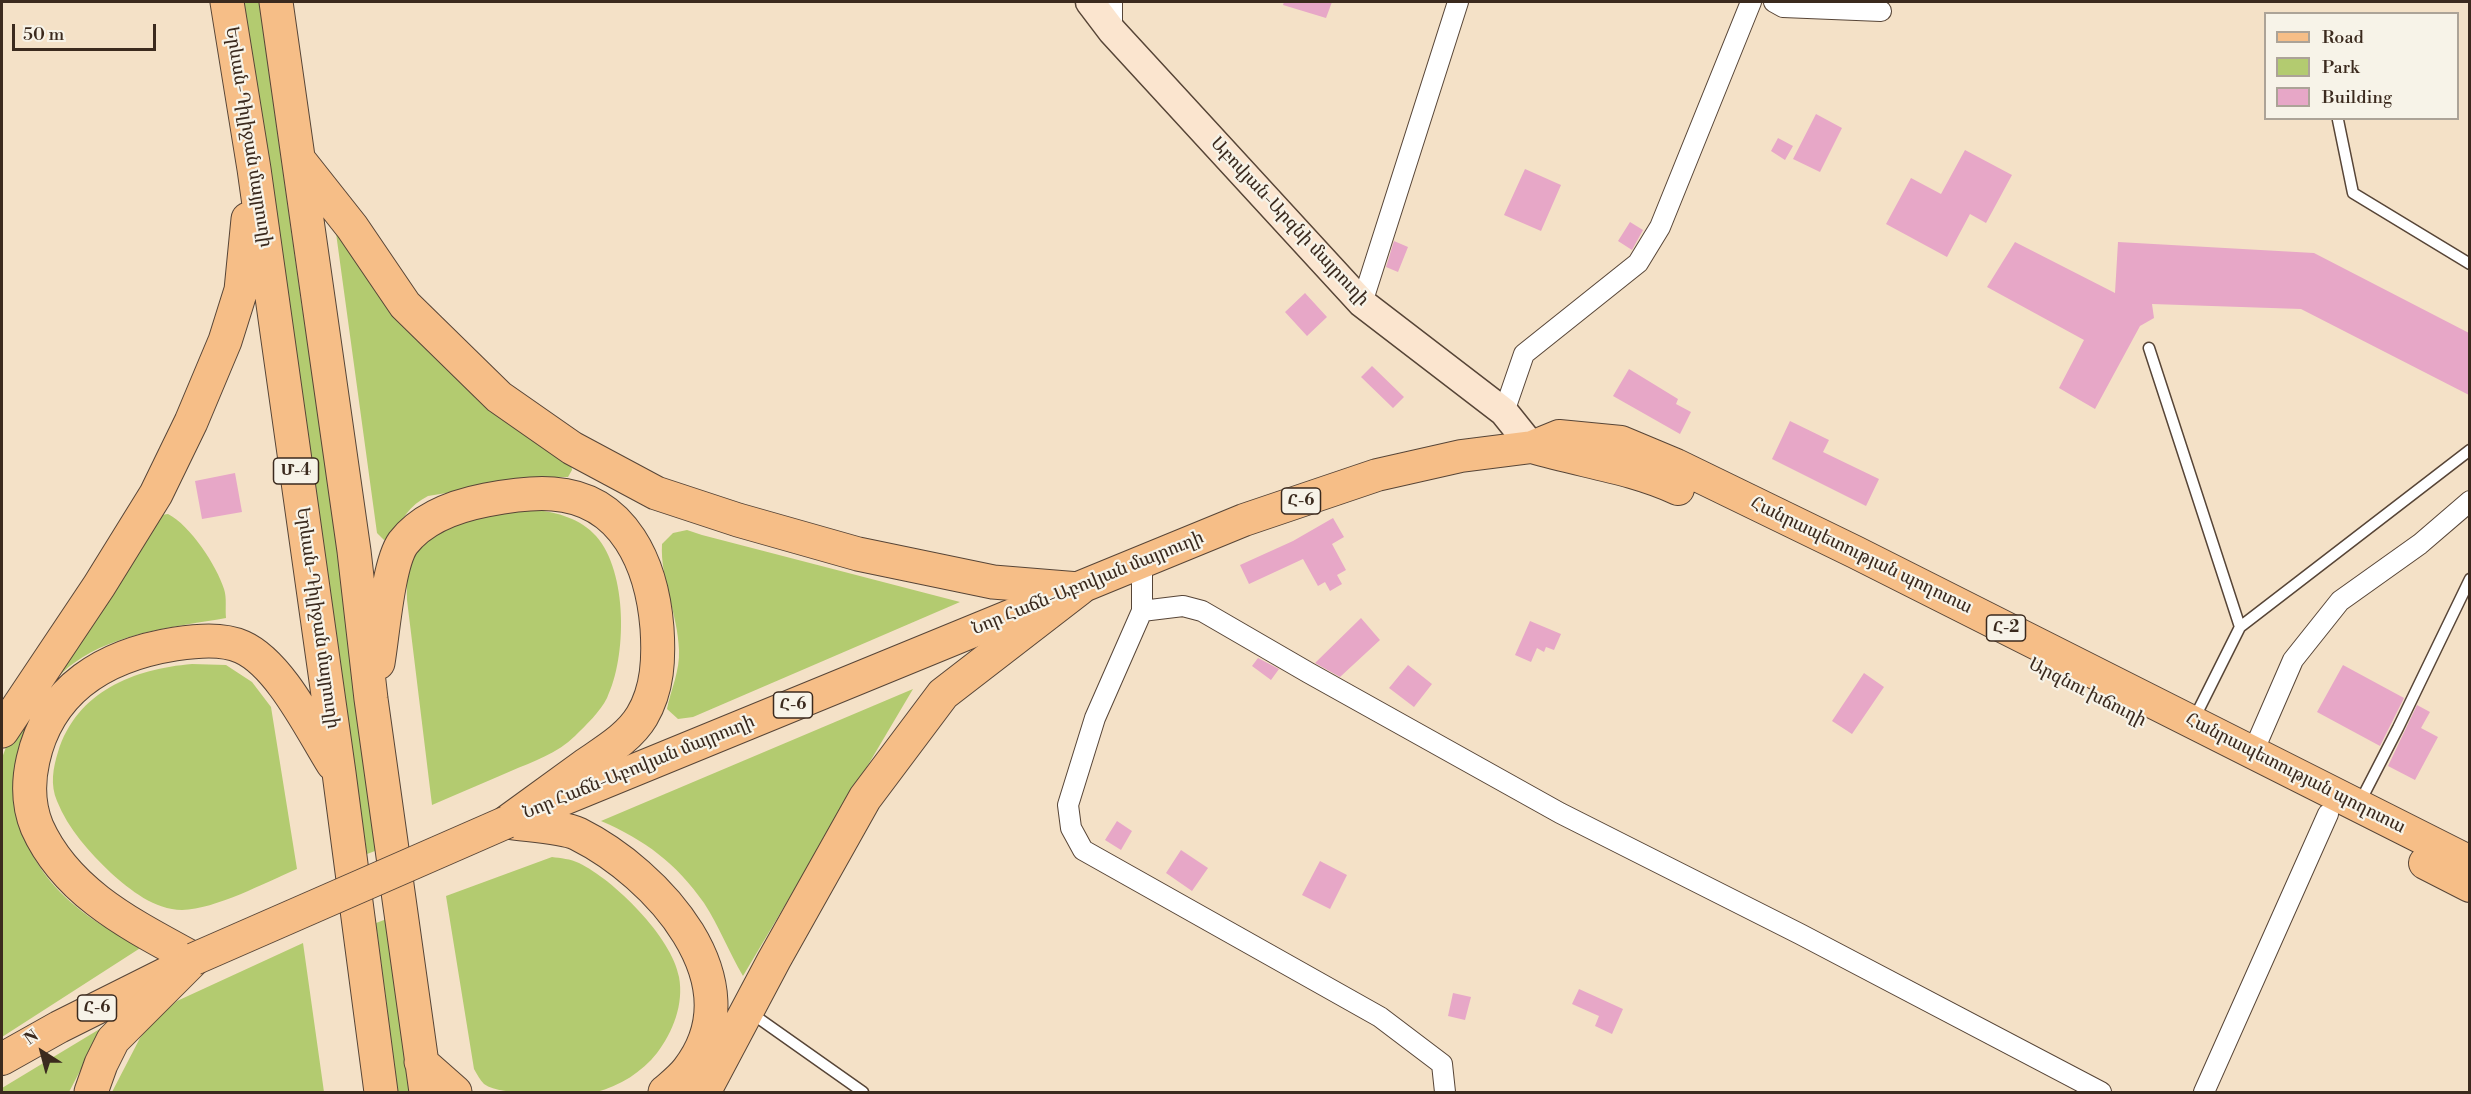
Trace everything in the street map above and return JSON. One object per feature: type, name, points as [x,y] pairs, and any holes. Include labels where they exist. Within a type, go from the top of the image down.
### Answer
[{"type":"highway","name":"Երևան-Դիլիջան մայրուղի","points":[[227,2],[254,169],[339,773],[381,1092]]},
{"type":"highway","name":"Մ-4","points":[[276,2],[354,551],[371,699],[423,1077]]},
{"type":"highway","points":[[297,158],[352,227],[405,305],[499,397],[572,448],[656,494],[858,554],[993,582],[1079,589]]},
{"type":"highway","points":[[2,731],[99,586],[156,494],[191,422],[225,341],[241,290],[254,169]]},
{"type":"highway","points":[[371,699],[393,566],[402,545],[420,525],[464,505],[525,495],[554,494],[579,499],[603,511],[620,525],[635,545],[647,571],[652,594],[658,655],[653,688],[642,717],[623,739],[507,822]]},
{"type":"highway","points":[[704,1092],[864,798],[943,694],[1079,589]]},
{"type":"highway","points":[[91,1092],[113,1040],[194,959],[121,919],[97,902],[77,883],[47,845],[37,826],[29,792],[37,745],[51,713],[75,685],[106,664],[133,653],[165,646],[195,641],[224,642],[242,647],[258,657],[278,676],[339,773]]},
{"type":"highway","points":[[507,822],[576,832],[621,860],[648,882],[687,930],[710,983],[711,1003],[708,1026],[701,1047],[688,1070],[665,1092]]},
{"type":"highway","points":[[423,1077],[455,1092]]},
{"type":"main road","name":"Աբովյան-Արզնի մայրուղի","points":[[1090,2],[1112,31],[1362,303],[1504,412],[1532,447]]},
{"type":"main road","name":"Հանրապետության պողոտա","points":[[1532,447],[1559,436],[1590,437],[1621,442],[1676,465],[2469,862]]},
{"type":"main road","name":"Նոր Հաճն-Աբովյան մայրուղի","points":[[2,1059],[59,1027],[194,959],[507,822],[1244,520],[1377,475],[1461,456],[1532,447]]},
{"type":"main road","name":"Արզնու խճուղի","points":[[1532,447],[1577,461],[1614,465],[1654,478],[1835,564],[2469,886]]},
{"type":"street","points":[[1112,2],[1112,31]]},
{"type":"street","points":[[1362,303],[1458,2]]},
{"type":"street","points":[[1504,412],[1524,354],[1638,262],[1660,228],[1751,2]]},
{"type":"street","points":[[1774,2],[1783,7],[1881,11]]},
{"type":"street","points":[[2253,752],[2293,660],[2340,601],[2420,544],[2469,501]]},
{"type":"street","points":[[1142,563],[1142,611],[1095,718],[1068,805],[1071,828],[1083,850],[1380,1017],[1442,1064],[1445,1092]]},
{"type":"street","points":[[1142,611],[1183,606],[1202,610],[1309,674],[1560,813],[1800,934],[2101,1092]]},
{"type":"street","points":[[2204,1092],[2328,814]]},
{"type":"lane","points":[[2338,120],[2353,193],[2469,264]]},
{"type":"lane","points":[[2149,348],[2240,627]]},
{"type":"lane","points":[[2193,722],[2240,627],[2469,450]]},
{"type":"lane","points":[[2358,805],[2398,728],[2469,579]]},
{"type":"lane","points":[[748,1011],[863,1092]]},
{"type":"green space","points":[[244,2],[259,2],[383,848],[367,854],[262,142]]},
{"type":"green space","points":[[336,233],[399,318],[571,463],[572,470],[568,477],[544,477],[428,496],[406,514],[393,538],[384,540],[377,533]]},
{"type":"green space","points":[[535,510],[560,515],[583,525],[596,536],[606,552],[619,592],[621,615],[621,638],[614,681],[597,713],[561,747],[432,805],[407,600],[409,567],[417,551],[429,538],[445,529],[481,517]]},
{"type":"green space","points":[[168,514],[194,536],[215,569],[225,592],[226,618],[147,632],[109,644],[74,663],[50,686],[31,716],[23,736],[17,766],[16,793],[19,819],[27,844],[40,867],[76,907],[100,924],[145,945],[2,1037],[2,758],[13,728],[153,516]]},
{"type":"green space","points":[[687,530],[960,602],[693,717],[678,719],[667,709],[677,673],[679,650],[676,623],[664,570],[662,544],[673,533]]},
{"type":"green space","points":[[192,664],[226,665],[252,682],[271,707],[297,869],[225,900],[195,909],[182,910],[162,907],[144,898],[118,879],[95,857],[73,831],[62,811],[55,795],[53,776],[58,752],[67,731],[79,713],[93,699],[129,678],[149,671]]},
{"type":"green space","points":[[913,689],[743,976],[704,903],[682,876],[671,864],[646,845],[601,821]]},
{"type":"green space","points":[[552,857],[579,863],[593,871],[640,911],[665,945],[674,961],[679,977],[680,997],[676,1017],[657,1053],[630,1077],[596,1092],[505,1091],[484,1084],[474,1069],[446,896]]},
{"type":"green space","points":[[392,917],[414,1092],[398,1092],[376,923]]},
{"type":"green space","points":[[303,943],[324,1092],[112,1092],[140,1038],[153,1022],[177,1001]]},
{"type":"green space","points":[[103,1027],[69,1092],[2,1092],[2,1088]]},
{"type":"building","points":[[1284,2],[1332,2],[1326,18],[1283,5]]},
{"type":"building","points":[[1816,114],[1842,128],[1820,172],[1793,159]]},
{"type":"building","points":[[1778,138],[1793,146],[1785,160],[1771,151]]},
{"type":"building","points":[[1965,150],[2012,175],[1986,223],[1970,214],[1947,257],[1886,224],[1911,178],[1941,194]]},
{"type":"building","points":[[1525,169],[1561,185],[1541,231],[1504,215]]},
{"type":"building","points":[[1630,222],[1643,230],[1632,250],[1618,241]]},
{"type":"building","points":[[1394,241],[1408,247],[1398,272],[1386,267]]},
{"type":"building","points":[[2015,242],[2115,293],[2118,242],[2314,253],[2469,333],[2469,395],[2301,309],[2152,304],[2154,318],[2140,326],[2095,409],[2059,388],[2084,340],[1987,287]]},
{"type":"building","points":[[1305,293],[1327,317],[1307,336],[1285,312]]},
{"type":"building","points":[[1372,366],[1404,397],[1393,408],[1361,377]]},
{"type":"building","points":[[1629,369],[1678,399],[1676,404],[1691,412],[1680,434],[1613,396]]},
{"type":"building","points":[[1790,421],[1829,440],[1823,452],[1879,479],[1866,506],[1772,459]]},
{"type":"building","points":[[235,473],[242,512],[202,519],[195,481]]},
{"type":"building","points":[[1333,518],[1344,537],[1332,544],[1346,570],[1337,575],[1342,584],[1330,591],[1325,582],[1318,586],[1303,559],[1249,584],[1240,565],[1293,541]]},
{"type":"building","points":[[1361,618],[1380,640],[1340,677],[1315,663]]},
{"type":"building","points":[[1530,621],[1561,634],[1554,650],[1546,647],[1544,652],[1537,648],[1531,662],[1515,655]]},
{"type":"building","points":[[1258,658],[1279,669],[1271,680],[1252,666]]},
{"type":"building","points":[[1408,665],[1432,684],[1414,707],[1389,688]]},
{"type":"building","points":[[2343,665],[2404,698],[2380,746],[2317,712]]},
{"type":"building","points":[[1864,673],[1884,687],[1852,734],[1832,721]]},
{"type":"building","points":[[2417,705],[2430,712],[2421,728],[2438,737],[2415,780],[2388,766]]},
{"type":"building","points":[[1117,821],[1132,831],[1121,850],[1105,840]]},
{"type":"building","points":[[1181,850],[1208,868],[1192,891],[1166,873]]},
{"type":"building","points":[[1320,861],[1347,875],[1330,909],[1302,895]]},
{"type":"building","points":[[1579,989],[1623,1009],[1612,1034],[1595,1026],[1599,1016],[1572,1004]]},
{"type":"building","points":[[1453,993],[1471,997],[1465,1020],[1448,1016]]}]
